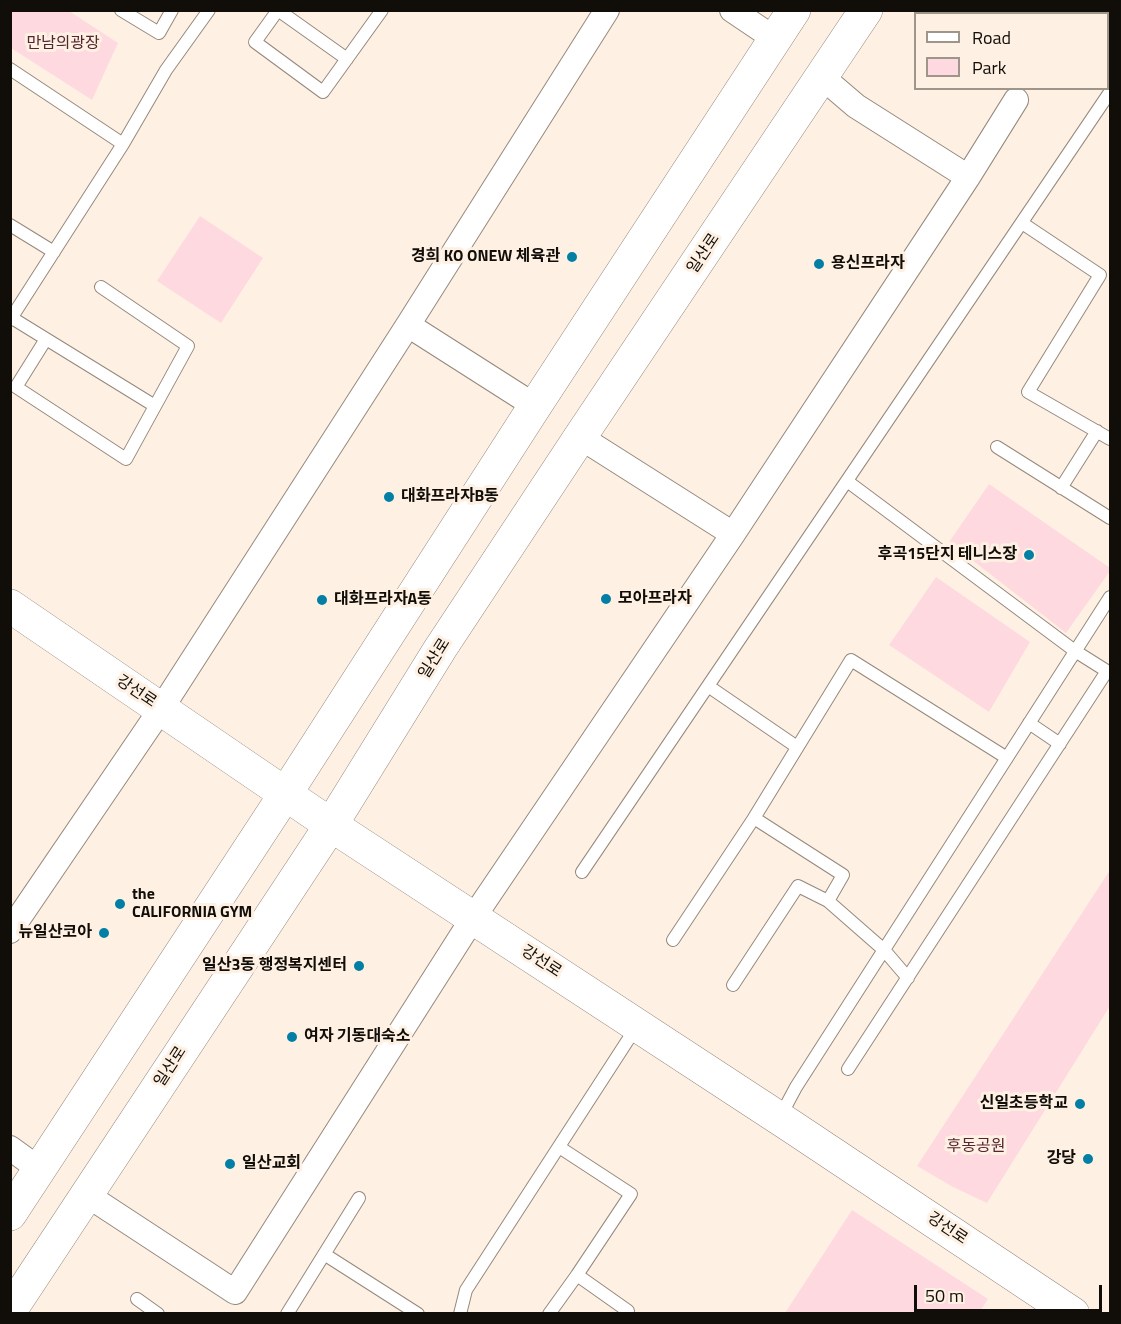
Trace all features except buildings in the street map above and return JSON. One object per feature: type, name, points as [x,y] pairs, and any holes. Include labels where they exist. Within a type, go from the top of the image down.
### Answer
[{"type":"main road","points":[[10,1214],[794,10]]},
{"type":"main road","name":"일산로","points":[[10,1311],[331,825],[440,649],[866,10]]},
{"type":"main road","name":"강선로","points":[[10,606],[331,825],[1074,1314]]},
{"type":"street","points":[[10,931],[161,709],[607,10]]},
{"type":"street","points":[[732,10],[775,39]]},
{"type":"street","points":[[822,77],[856,106],[968,177]]},
{"type":"street","points":[[87,1195],[235,1292],[473,918],[733,534],[968,177],[1016,100]]},
{"type":"street","points":[[408,325],[536,406]]},
{"type":"street","points":[[580,437],[733,534]]},
{"type":"street","points":[[10,1148],[39,1169]]},
{"type":"lane","points":[[120,10],[159,33],[172,10]]},
{"type":"lane","points":[[155,406],[11,319],[123,144],[166,70],[209,10]]},
{"type":"lane","points":[[347,58],[278,11],[255,42],[323,92],[382,10]]},
{"type":"lane","points":[[10,69],[123,144]]},
{"type":"lane","points":[[582,872],[1110,92]]},
{"type":"lane","points":[[1022,223],[1100,275],[1028,392],[1110,440]]},
{"type":"lane","points":[[10,225],[54,252]]},
{"type":"lane","points":[[46,339],[16,387],[126,459],[188,346],[101,287]]},
{"type":"lane","points":[[1061,488],[1097,431]]},
{"type":"lane","points":[[997,447],[1110,518]]},
{"type":"lane","points":[[847,481],[1075,651],[1109,672],[848,1069]]},
{"type":"lane","points":[[779,1118],[796,1087],[1110,597]]},
{"type":"lane","points":[[674,940],[754,818],[851,660],[1007,758]]},
{"type":"lane","points":[[708,686],[797,747]]},
{"type":"lane","points":[[1029,723],[1060,744]]},
{"type":"lane","points":[[754,818],[843,875],[828,902]]},
{"type":"lane","points":[[733,985],[798,886],[828,902],[884,950],[908,978]]},
{"type":"lane","points":[[460,1314],[466,1290],[638,1025]]},
{"type":"lane","points":[[549,1314],[631,1194],[559,1147]]},
{"type":"lane","points":[[287,1314],[359,1198]]},
{"type":"lane","points":[[324,1254],[418,1314]]},
{"type":"lane","points":[[577,1275],[628,1311],[626,1314]]},
{"type":"lane","points":[[136,1299],[158,1314]]},
{"type":"green space","name":"만남의광장","points":[[10,11],[69,11],[118,43],[92,100],[11,48]]},
{"type":"green space","points":[[1043,11],[1110,11],[1110,15],[1109,12]]},
{"type":"green space","points":[[200,216],[263,258],[221,323],[157,281]]},
{"type":"green space","name":"후곡15단지 테니스장","points":[[989,484],[1110,568],[1066,633],[949,542]]},
{"type":"green space","points":[[936,577],[1030,642],[989,712],[889,645]]},
{"type":"green space","name":"후동공원","points":[[1110,870],[1110,1006],[987,1203],[917,1166]]},
{"type":"green space","points":[[852,1210],[988,1299],[979,1313],[785,1313]]},
{"type":"place","name":"경희 KO ONEW 체육관","points":[[572,257]]},
{"type":"place","name":"용신프라자","points":[[819,264]]},
{"type":"place","name":"대화프라자B동","points":[[389,497]]},
{"type":"place","name":"후곡15단지 테니스장","points":[[1029,555]]},
{"type":"place","name":"모아프라자","points":[[606,599]]},
{"type":"place","name":"대화프라자A동","points":[[322,600]]},
{"type":"place","name":"the CALIFORNIA GYM","points":[[120,904]]},
{"type":"place","name":"뉴일산코아","points":[[104,933]]},
{"type":"place","name":"일산3동 행정복지센터","points":[[359,966]]},
{"type":"place","name":"여자 기동대숙소","points":[[292,1037]]},
{"type":"place","name":"신일초등학교","points":[[1080,1104]]},
{"type":"place","name":"강당","points":[[1088,1159]]},
{"type":"place","name":"일산교회","points":[[230,1164]]}]
